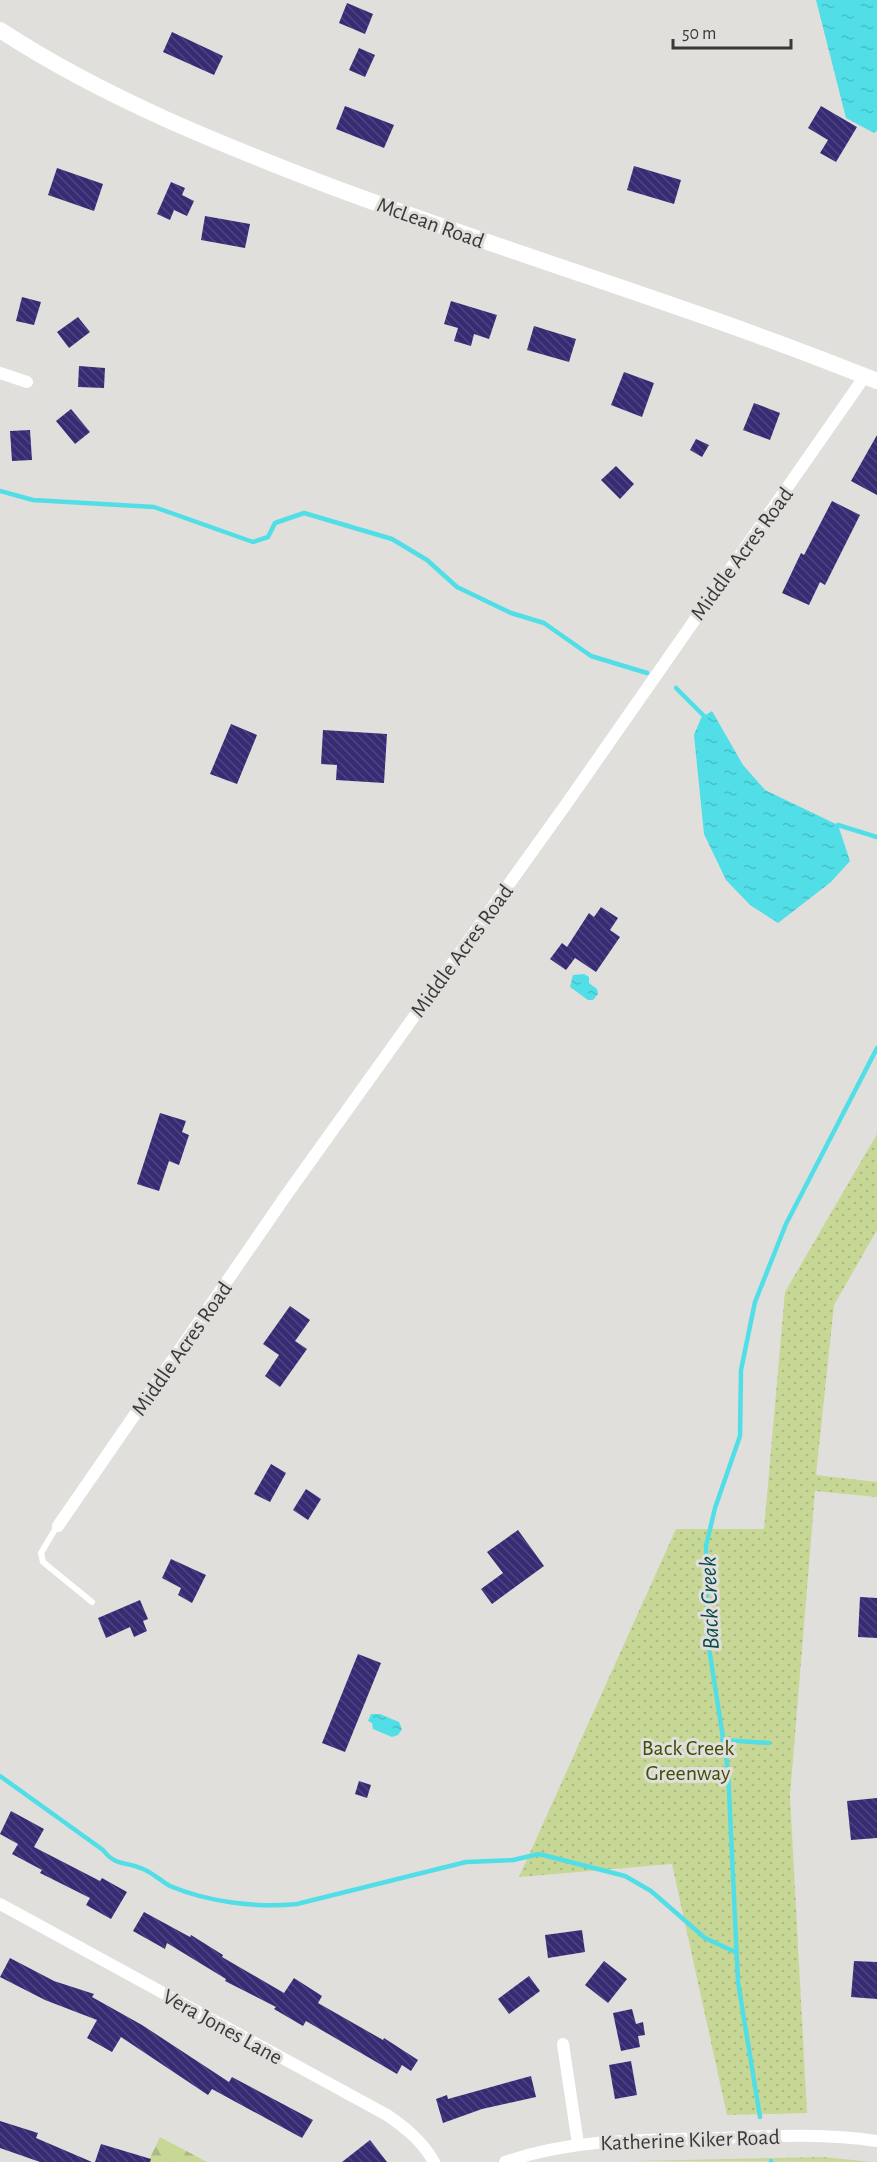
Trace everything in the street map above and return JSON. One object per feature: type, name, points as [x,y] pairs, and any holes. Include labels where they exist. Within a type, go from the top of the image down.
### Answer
[{"type":"street","name":"McLean Road","points":[[0,30],[100,87],[227,146],[369,200],[709,318],[871,378]]},
{"type":"street","points":[[0,373],[27,382]]},
{"type":"street","name":"Middle Acres Road","points":[[58,1526],[287,1194],[871,378]]},
{"type":"street","name":"Vera Jones Lane","points":[[0,1904],[387,2115],[406,2128],[423,2145],[434,2162]]},
{"type":"street","points":[[563,2044],[578,2144]]},
{"type":"street","name":"Katherine Kiker Road","points":[[505,2162],[578,2144],[802,2136],[877,2141]]},
{"type":"lane","points":[[58,1526],[41,1552],[43,1562],[92,1602]]},
{"type":"green space","name":"Back Creek Greenway","points":[[877,1134],[877,1230],[834,1305],[816,1475],[877,1482],[877,1497],[815,1491],[790,1796],[807,2113],[727,2115],[672,1864],[519,1877],[676,1529],[764,1529],[785,1292]]},
{"type":"green space","points":[[160,2137],[207,2162],[148,2162]]},
{"type":"green space","points":[[823,2157],[872,2162],[634,2161]]},
{"type":"water","points":[[816,0],[877,0],[877,131],[874,133],[846,118]]},
{"type":"water","points":[[712,711],[743,765],[765,790],[838,825],[850,861],[831,882],[778,923],[750,905],[726,880],[704,834],[694,735],[701,718]]},
{"type":"water","points":[[584,974],[589,977],[589,983],[597,989],[598,994],[593,1000],[588,1000],[570,987],[573,975]]},
{"type":"water","points":[[371,1714],[380,1714],[399,1722],[402,1729],[398,1735],[392,1737],[373,1729],[372,1723],[368,1721]]},
{"type":"building","points":[[347,3],[373,14],[365,34],[339,23]]},
{"type":"building","points":[[172,32],[223,56],[214,75],[163,52]]},
{"type":"building","points":[[359,48],[375,55],[365,77],[349,70]]},
{"type":"building","points":[[345,106],[394,125],[384,148],[336,129]]},
{"type":"building","points":[[821,106],[857,127],[836,162],[820,153],[828,140],[808,128]]},
{"type":"building","points":[[634,166],[681,180],[674,204],[627,190]]},
{"type":"building","points":[[57,168],[103,184],[94,211],[48,195]]},
{"type":"building","points":[[171,182],[185,188],[182,195],[194,201],[187,216],[174,210],[170,220],[157,214]]},
{"type":"building","points":[[205,216],[250,224],[245,248],[201,240]]},
{"type":"building","points":[[22,297],[41,302],[34,325],[16,321]]},
{"type":"building","points":[[451,301],[497,315],[489,339],[474,334],[471,346],[454,341],[458,328],[444,324]]},
{"type":"building","points":[[78,317],[90,332],[69,348],[57,332]]},
{"type":"building","points":[[534,326],[576,339],[569,362],[527,350]]},
{"type":"building","points":[[79,366],[105,368],[104,388],[78,387]]},
{"type":"building","points":[[624,372],[654,383],[642,417],[611,405]]},
{"type":"building","points":[[754,403],[780,413],[770,440],[743,430]]},
{"type":"building","points":[[71,409],[90,432],[75,444],[56,421]]},
{"type":"building","points":[[30,430],[32,460],[12,461],[10,431]]},
{"type":"building","points":[[877,435],[877,495],[851,481]]},
{"type":"building","points":[[696,439],[709,445],[702,457],[690,450]]},
{"type":"building","points":[[616,466],[634,484],[620,499],[601,480]]},
{"type":"building","points":[[832,501],[860,515],[825,585],[820,582],[809,605],[782,593],[801,553],[804,555]]},
{"type":"building","points":[[231,724],[257,735],[237,784],[210,774]]},
{"type":"building","points":[[323,730],[387,734],[384,783],[336,780],[337,765],[321,764]]},
{"type":"building","points":[[601,907],[618,918],[610,930],[620,937],[596,972],[575,958],[566,970],[550,959],[562,943],[567,947],[589,913],[594,917]]},
{"type":"building","points":[[160,1113],[186,1121],[182,1132],[189,1135],[179,1165],[169,1161],[159,1191],[137,1184]]},
{"type":"building","points":[[290,1306],[310,1320],[295,1341],[307,1349],[280,1387],[265,1376],[279,1355],[263,1344]]},
{"type":"building","points":[[271,1464],[286,1473],[270,1502],[254,1494]]},
{"type":"building","points":[[306,1489],[321,1499],[308,1520],[293,1510]]},
{"type":"building","points":[[518,1530],[544,1566],[492,1604],[481,1589],[503,1573],[487,1552]]},
{"type":"building","points":[[171,1559],[206,1575],[192,1603],[178,1595],[181,1588],[162,1578]]},
{"type":"building","points":[[860,1597],[877,1598],[877,1638],[858,1637]]},
{"type":"building","points":[[140,1600],[148,1619],[143,1621],[147,1631],[134,1637],[130,1627],[106,1638],[98,1618]]},
{"type":"building","points":[[358,1654],[381,1663],[345,1752],[322,1743]]},
{"type":"building","points":[[359,1781],[371,1785],[367,1798],[355,1794]]},
{"type":"building","points":[[877,1798],[877,1838],[851,1840],[847,1801]]},
{"type":"building","points":[[11,1811],[44,1829],[34,1847],[100,1881],[102,1878],[127,1892],[111,1919],[86,1905],[90,1898],[40,1873],[42,1870],[12,1854],[18,1844],[0,1834]]},
{"type":"building","points":[[144,1912],[190,1937],[191,1935],[223,1955],[222,1957],[284,1993],[294,1978],[322,1996],[318,2003],[383,2040],[384,2038],[418,2060],[411,2071],[402,2065],[397,2074],[306,2021],[303,2026],[274,2009],[276,2007],[225,1981],[226,1979],[167,1943],[165,1949],[133,1931]]},
{"type":"building","points":[[582,1930],[585,1952],[548,1958],[545,1935]]},
{"type":"building","points":[[10,1958],[54,1981],[94,1994],[92,1997],[142,2025],[229,2082],[232,2077],[313,2120],[302,2138],[212,2089],[208,2095],[121,2037],[112,2052],[87,2038],[97,2020],[45,2000],[0,1977]]},
{"type":"building","points":[[604,1961],[627,1979],[608,2003],[585,1985]]},
{"type":"building","points":[[854,1961],[877,1962],[877,1999],[851,1997]]},
{"type":"building","points":[[529,1976],[540,1991],[509,2014],[498,1999]]},
{"type":"building","points":[[632,2009],[636,2024],[643,2022],[645,2035],[638,2036],[640,2047],[621,2051],[613,2013]]},
{"type":"building","points":[[631,2061],[637,2095],[615,2099],[609,2065]]},
{"type":"building","points":[[531,2076],[536,2097],[482,2109],[443,2123],[436,2099],[447,2095],[448,2099]]},
{"type":"building","points":[[0,2121],[38,2133],[36,2138],[92,2162],[40,2162],[0,2148]]},
{"type":"building","points":[[370,2140],[387,2162],[342,2162]]},
{"type":"building","points":[[101,2144],[151,2159],[150,2162],[95,2162]]},
{"type":"waterway","points":[[0,491],[33,500],[154,507],[253,542],[268,537],[275,523],[304,513],[392,539],[427,560],[457,587],[511,613],[544,623],[591,656],[647,673]]},
{"type":"waterway","points":[[676,688],[706,720]]},
{"type":"waterway","points":[[835,828],[838,825],[877,837]]},
{"type":"waterway","name":"Back Creek","points":[[760,2117],[738,1982],[728,1770],[707,1635],[706,1546],[715,1508],[740,1436],[741,1370],[755,1302],[786,1224],[877,1048]]},
{"type":"waterway","points":[[722,1740],[769,1743]]},
{"type":"waterway","points":[[0,1776],[103,1850],[112,1859],[143,1869],[170,1886],[185,1892],[216,1900],[265,1905],[297,1904],[466,1862],[513,1860],[539,1854],[625,1876],[651,1891],[705,1938],[735,1952]]}]
